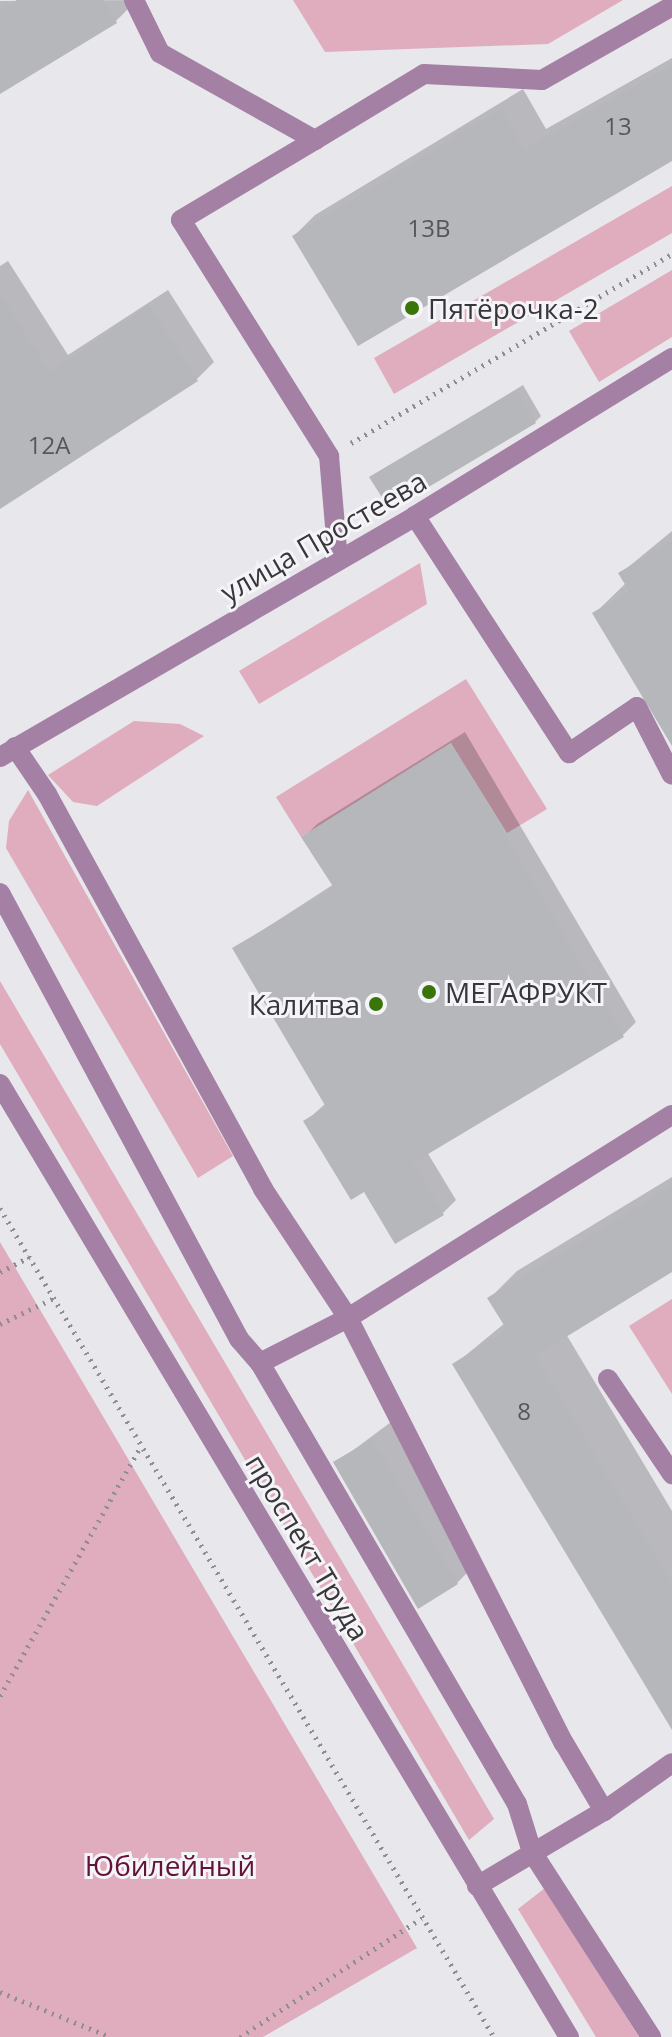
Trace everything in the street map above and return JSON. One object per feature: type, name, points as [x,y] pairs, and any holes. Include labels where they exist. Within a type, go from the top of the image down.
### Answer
[{"type":"street","points":[[134,0],[160,53],[315,140]]},
{"type":"street","points":[[338,560],[329,456],[181,220],[424,74],[542,80],[672,6]]},
{"type":"street","name":"улица Простеева","points":[[8,752],[415,516],[672,358]]},
{"type":"street","points":[[415,516],[569,753],[637,707],[672,775]]},
{"type":"street","points":[[8,752],[47,794],[263,1189],[348,1318],[564,1743],[604,1811]]},
{"type":"street","points":[[0,893],[239,1339],[260,1363],[517,1804],[532,1852],[651,2037]]},
{"type":"street","name":"проспект Труда","points":[[0,1084],[569,2037]]},
{"type":"street","points":[[260,1363],[348,1318],[672,1115]]},
{"type":"street","points":[[608,1379],[672,1474]]},
{"type":"street","points":[[477,1886],[604,1811],[672,1763]]},
{"type":"path","points":[[329,456],[672,254]]},
{"type":"path","points":[[0,1208],[494,2037]]},
{"type":"path","points":[[0,1272],[29,1257]]},
{"type":"path","points":[[0,1324],[54,1298]]},
{"type":"path","points":[[0,1696],[141,1445]]},
{"type":"path","points":[[240,2037],[422,1918]]},
{"type":"path","points":[[0,1992],[111,2037]]},
{"type":"green space","points":[[293,0],[623,0],[548,44],[325,52]]},
{"type":"green space","points":[[672,186],[672,233],[394,394],[374,358]]},
{"type":"green space","points":[[672,270],[672,337],[599,382],[569,331]]},
{"type":"green space","points":[[420,563],[427,604],[259,704],[239,671]]},
{"type":"green space","points":[[466,679],[547,809],[507,833],[451,743],[301,837],[276,797]]},
{"type":"green space","points":[[134,721],[180,724],[204,736],[97,806],[73,802],[48,775]]},
{"type":"green space","points":[[28,790],[233,1156],[198,1178],[6,848],[9,821]]},
{"type":"green space","points":[[0,981],[494,1819],[469,1840],[0,1044]]},
{"type":"green space","name":"Юбилейный","points":[[0,1242],[417,1948],[263,2037],[0,2037]]},
{"type":"green space","points":[[672,1299],[672,1394],[629,1326]]},
{"type":"green space","points":[[545,1888],[639,2037],[596,2037],[518,1909]]},
{"type":"building","points":[[17,0],[103,0],[117,23],[0,94],[0,10]]},
{"type":"building","points":[[672,65],[672,161],[358,346],[292,236],[501,109],[524,149]]},
{"type":"building","points":[[0,295],[50,372],[149,306],[198,381],[0,509]]},
{"type":"building","points":[[516,390],[536,423],[390,510],[369,477]]},
{"type":"building","points":[[672,541],[672,746],[592,613],[629,591],[618,573]]},
{"type":"building","name":"МЕГАФРУКТ","points":[[451,743],[624,1037],[413,1163],[444,1215],[395,1244],[364,1192],[351,1200],[303,1121],[326,1107],[232,948],[334,888],[301,837]]},
{"type":"building","points":[[672,1186],[672,1272],[535,1356],[672,1584],[672,1730],[452,1364],[507,1330],[487,1298]]},
{"type":"building","points":[[372,1439],[458,1584],[418,1609],[333,1462]]},
{"type":"place","name":"Пятёрочка-2","points":[[412,308]]},
{"type":"place","name":"МЕГАФРУКТ","points":[[429,992]]},
{"type":"place","name":"Калитва","points":[[376,1004]]}]
